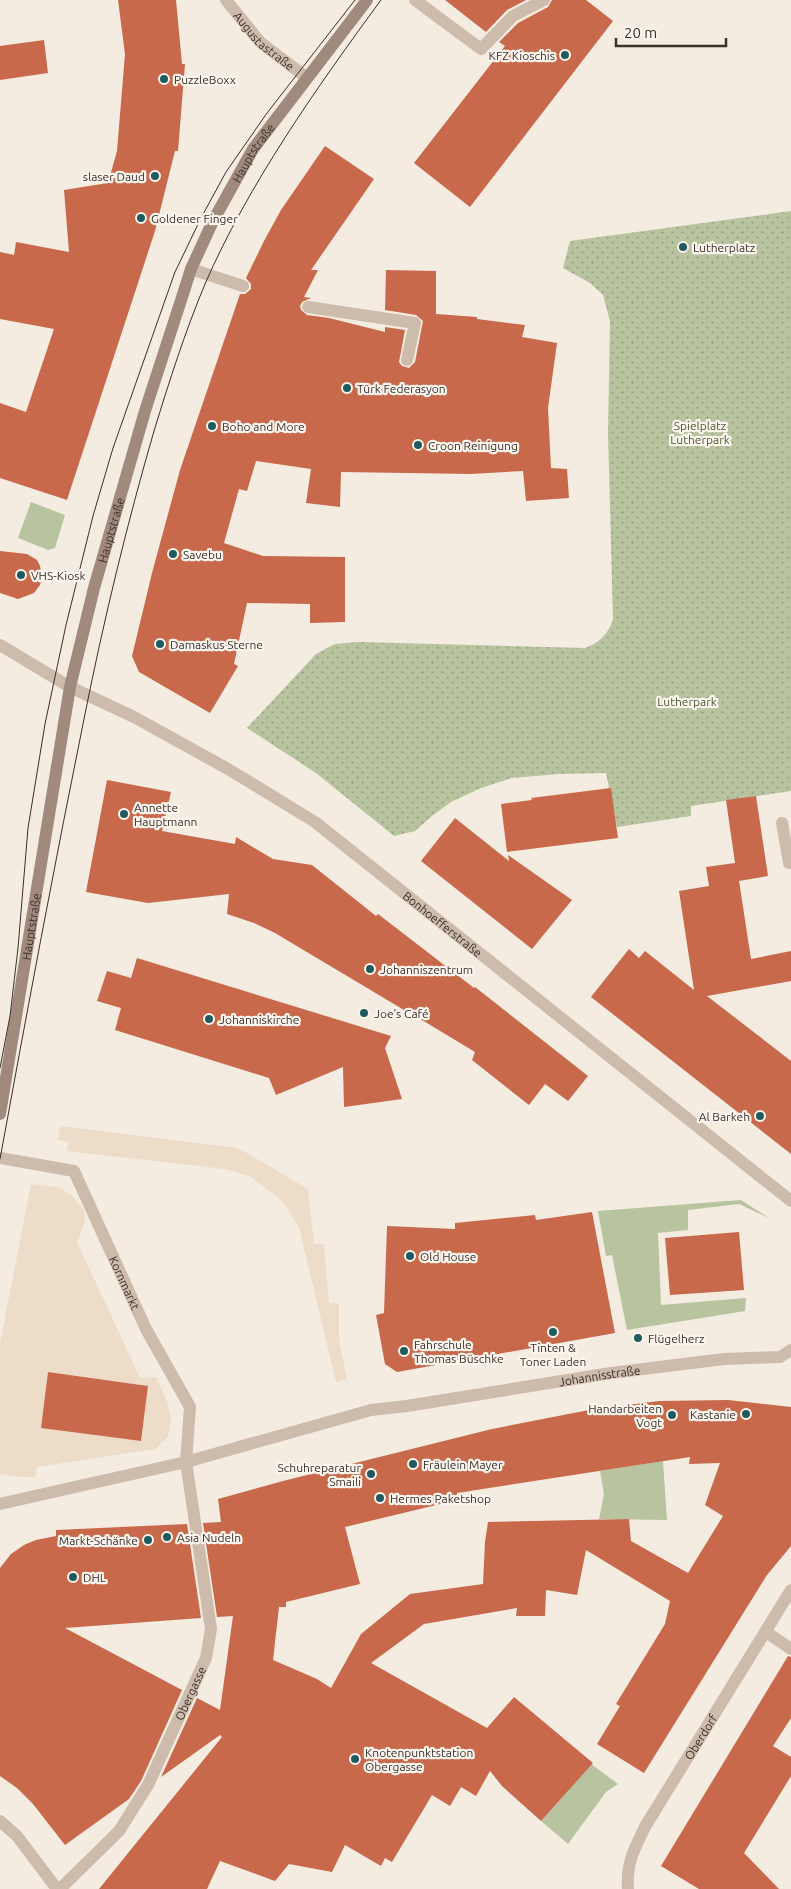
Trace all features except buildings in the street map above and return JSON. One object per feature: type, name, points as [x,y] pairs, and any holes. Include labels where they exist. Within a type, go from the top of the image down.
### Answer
[{"type":"main road","name":"Hauptstraße","points":[[0,1114],[70,687],[94,588],[145,411],[191,269],[213,221],[253,149],[367,0]]},
{"type":"street","name":"Augustastraße","points":[[226,0],[260,42],[307,78]]},
{"type":"street","points":[[415,0],[481,49],[513,16],[544,0]]},
{"type":"street","points":[[191,269],[243,286]]},
{"type":"street","points":[[308,307],[415,323],[407,360]]},
{"type":"street","name":"Bonhoefferstraße","points":[[0,645],[70,687],[143,721],[240,776],[315,822],[791,1201]]},
{"type":"street","points":[[782,823],[789,864],[791,863]]},
{"type":"street","name":"Kornmarkt","points":[[0,1158],[74,1171],[146,1329],[190,1407],[186,1462]]},
{"type":"street","name":"Johannisstraße","points":[[0,1504],[186,1462],[371,1410],[407,1406],[610,1373],[724,1359],[780,1357],[791,1350]]},
{"type":"street","name":"Obergasse","points":[[58,1889],[119,1831],[148,1786],[206,1658],[211,1629],[186,1462]]},
{"type":"street","name":"Oberdorf","points":[[628,1889],[630,1855],[646,1825],[791,1590]]},
{"type":"street","points":[[766,1632],[791,1649]]},
{"type":"street","points":[[0,1821],[17,1836],[58,1889]]},
{"type":"green space","name":"Lutherpark","points":[[791,211],[791,791],[691,806],[691,816],[617,827],[606,773],[512,778],[481,788],[451,802],[415,831],[394,836],[316,773],[247,728],[316,654],[335,644],[358,642],[585,648],[602,637],[613,620],[608,433],[610,321],[603,295],[590,283],[563,268],[570,241]]},
{"type":"green space","points":[[31,502],[65,515],[55,548],[48,550],[18,538]]},
{"type":"green space","points":[[741,1200],[769,1218],[739,1204],[688,1210],[688,1230],[658,1233],[661,1305],[746,1298],[745,1311],[627,1330],[612,1255],[606,1256],[598,1211]]},
{"type":"green space","points":[[663,1461],[667,1520],[599,1519],[604,1494],[600,1471]]},
{"type":"green space","points":[[591,1764],[618,1784],[606,1792],[568,1844],[541,1821]]},
{"type":"shaded area","points":[[60,1126],[238,1148],[308,1189],[314,1244],[324,1244],[329,1303],[339,1304],[339,1340],[347,1379],[336,1382],[299,1227],[282,1201],[251,1177],[225,1169],[66,1151],[69,1142],[58,1140]]},
{"type":"shaded area","points":[[31,1184],[58,1187],[71,1195],[84,1210],[85,1221],[77,1242],[140,1378],[156,1377],[167,1401],[171,1418],[168,1436],[155,1449],[37,1467],[35,1477],[0,1474],[0,1344]],"holes":[[[48,1372],[148,1386],[141,1441],[41,1428]]]},
{"type":"tram line","points":[[0,1068],[10,1016],[18,948],[28,828],[45,724],[66,625],[93,516],[113,448],[175,272],[201,218],[226,172],[267,113],[355,0]]},
{"type":"tram line","points":[[0,1159],[52,881],[100,643],[134,501],[171,376],[205,284],[242,210],[285,138],[381,0]]},
{"type":"place","name":"KFZ Kioschis","points":[[565,55]]},
{"type":"place","name":"PuzzleBoxx","points":[[164,79]]},
{"type":"place","name":"slaser Daud","points":[[155,176]]},
{"type":"place","name":"Goldener Finger","points":[[141,218]]},
{"type":"place","name":"Lutherplatz","points":[[683,247]]},
{"type":"place","name":"Türk Federasyon","points":[[347,388]]},
{"type":"place","name":"Boho and More","points":[[212,426]]},
{"type":"place","name":"Croon Reinigung","points":[[418,445]]},
{"type":"place","name":"Savebu","points":[[173,554]]},
{"type":"place","name":"VHS-Kiosk","points":[[21,575]]},
{"type":"place","name":"Damaskus Sterne","points":[[160,644]]},
{"type":"place","name":"Annette Hauptmann","points":[[124,814]]},
{"type":"place","name":"Johanniszentrum","points":[[370,969]]},
{"type":"place","name":"Joe’s Café","points":[[364,1013]]},
{"type":"place","name":"Johanniskirche","points":[[209,1019]]},
{"type":"place","name":"Al Barkeh","points":[[760,1116]]},
{"type":"place","name":"Old House","points":[[410,1256]]},
{"type":"place","name":"Tinten & Toner Laden","points":[[553,1332]]},
{"type":"place","name":"Flügelherz","points":[[638,1338]]},
{"type":"place","name":"Fahrschule Thomas Büschke","points":[[404,1351]]},
{"type":"place","name":"Kastanie","points":[[746,1414]]},
{"type":"place","name":"Handarbeiten Vogt","points":[[672,1415]]},
{"type":"place","name":"Fräulein Mayer","points":[[413,1464]]},
{"type":"place","name":"Schuhreparatur Smaili","points":[[371,1474]]},
{"type":"place","name":"Hermes Paketshop","points":[[380,1498]]},
{"type":"place","name":"Asia Nudeln","points":[[167,1537]]},
{"type":"place","name":"Markt-Schänke","points":[[148,1540]]},
{"type":"place","name":"DHL","points":[[73,1577]]},
{"type":"place","name":"Knotenpunktstation Obergasse","points":[[355,1759]]},
{"type":"park label","name":"Spielplatz Lutherpark","points":[[700,432]]}]
